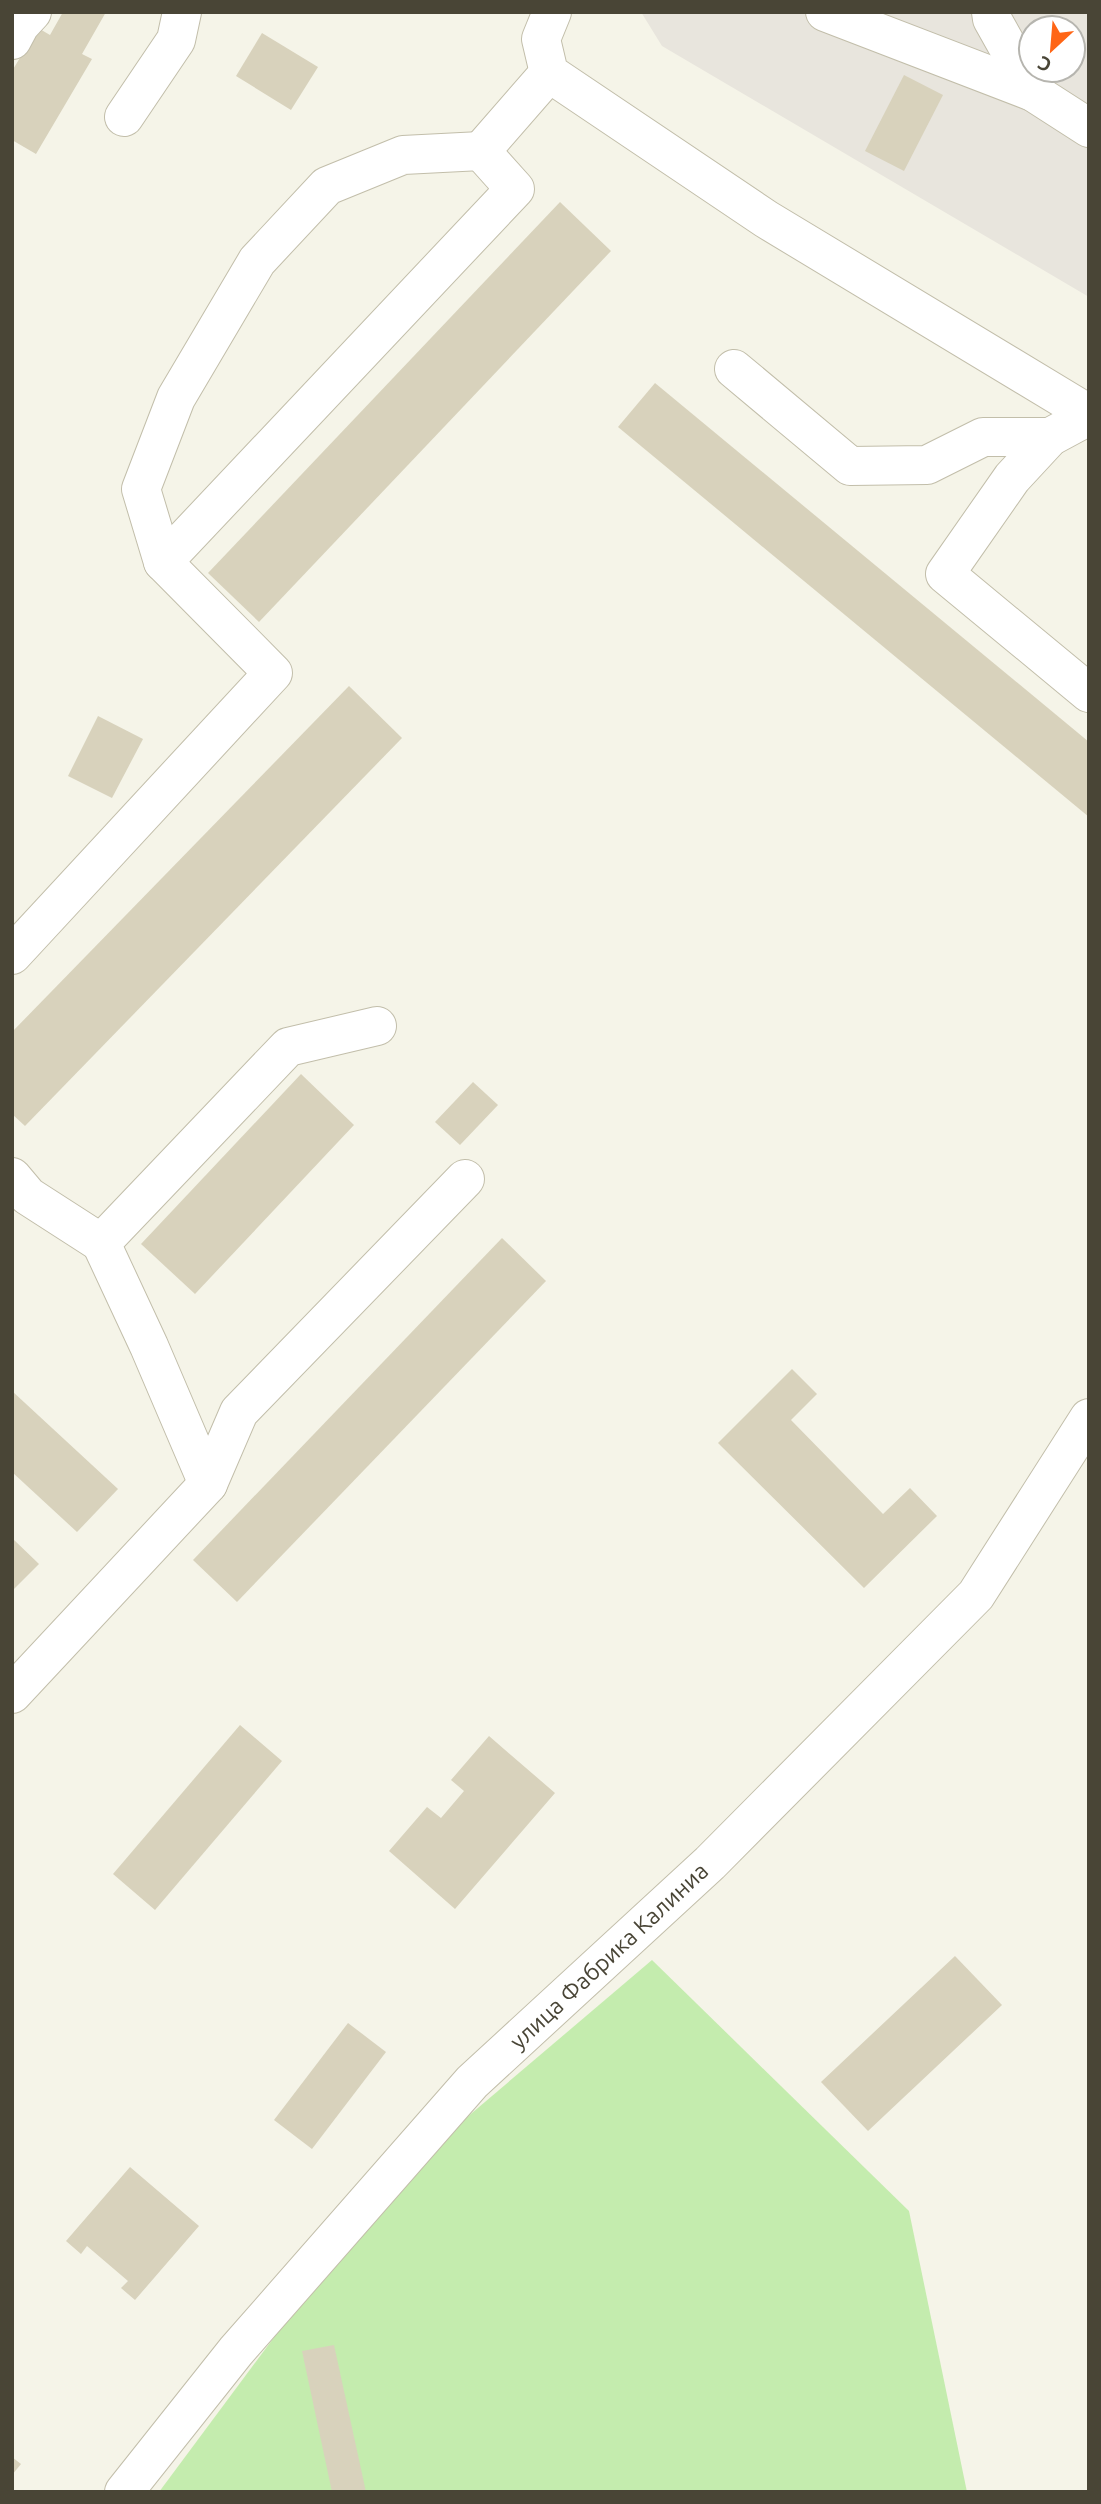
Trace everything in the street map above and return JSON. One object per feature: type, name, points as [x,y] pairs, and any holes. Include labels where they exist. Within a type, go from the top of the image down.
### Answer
[{"type":"street","points":[[12,40],[20,25],[32,12]]},
{"type":"street","points":[[124,117],[176,40],[182,12]]},
{"type":"street","points":[[825,12],[1033,92],[1089,128]]},
{"type":"street","points":[[991,12],[992,19],[1033,92]]},
{"type":"street","points":[[481,150],[541,34],[766,219],[1089,415],[1050,437],[1012,478],[945,574],[1089,693]]},
{"type":"street","points":[[163,562],[515,189],[481,150]]},
{"type":"street","points":[[12,955],[273,673],[163,562],[141,489],[176,398],[257,261],[327,186],[403,155],[481,150]]},
{"type":"street","points":[[734,369],[850,466],[927,466],[983,437],[1050,437]]},
{"type":"street","points":[[101,1243],[288,1047],[377,1026]]},
{"type":"street","points":[[12,1177],[28,1196],[101,1243],[208,1484]]},
{"type":"street","points":[[12,1694],[208,1484],[239,1412],[465,1179]]},
{"type":"street","name":"улица Фабрика Калиниа","points":[[124,2492],[236,2351],[471,2082],[710,1863],[976,1595],[1089,1418]]},
{"type":"shaded area","points":[[641,12],[1089,12],[1089,297],[662,46]]},
{"type":"green space","points":[[652,1960],[909,2211],[967,2492],[159,2492],[278,2332],[446,2135]]},
{"type":"building","points":[[63,12],[106,12],[82,54],[92,59],[36,154],[12,140],[12,71],[38,28],[50,35]]},
{"type":"building","points":[[262,33],[318,67],[291,110],[236,76]]},
{"type":"building","points":[[904,75],[943,95],[904,171],[865,151]]},
{"type":"building","points":[[560,202],[611,251],[259,622],[208,573]]},
{"type":"building","points":[[655,383],[1089,742],[1089,817],[618,427]]},
{"type":"building","points":[[349,686],[402,738],[25,1126],[12,1114],[12,1032]]},
{"type":"building","points":[[98,716],[143,739],[112,798],[68,776]]},
{"type":"building","points":[[301,1074],[354,1125],[195,1294],[141,1244]]},
{"type":"building","points":[[473,1082],[498,1105],[460,1145],[435,1122]]},
{"type":"building","points":[[502,1238],[546,1281],[237,1602],[193,1560]]},
{"type":"building","points":[[792,1369],[817,1394],[791,1420],[883,1514],[910,1488],[937,1516],[864,1588],[718,1443]]},
{"type":"building","points":[[12,1391],[118,1489],[77,1532],[12,1472]]},
{"type":"building","points":[[12,1538],[39,1564],[12,1591]]},
{"type":"building","points":[[240,1725],[282,1761],[155,1910],[113,1874]]},
{"type":"building","points":[[489,1736],[555,1793],[455,1909],[389,1851],[427,1807],[441,1818],[464,1791],[451,1780]]},
{"type":"building","points":[[955,1956],[1002,2005],[868,2131],[821,2082]]},
{"type":"building","points":[[348,2023],[386,2052],[312,2149],[274,2120]]},
{"type":"building","points":[[130,2167],[199,2226],[135,2300],[121,2288],[128,2281],[87,2246],[81,2254],[66,2241]]},
{"type":"building","points":[[334,2345],[366,2492],[332,2492],[302,2351]]},
{"type":"building","points":[[12,2457],[21,2464],[12,2475]]}]
